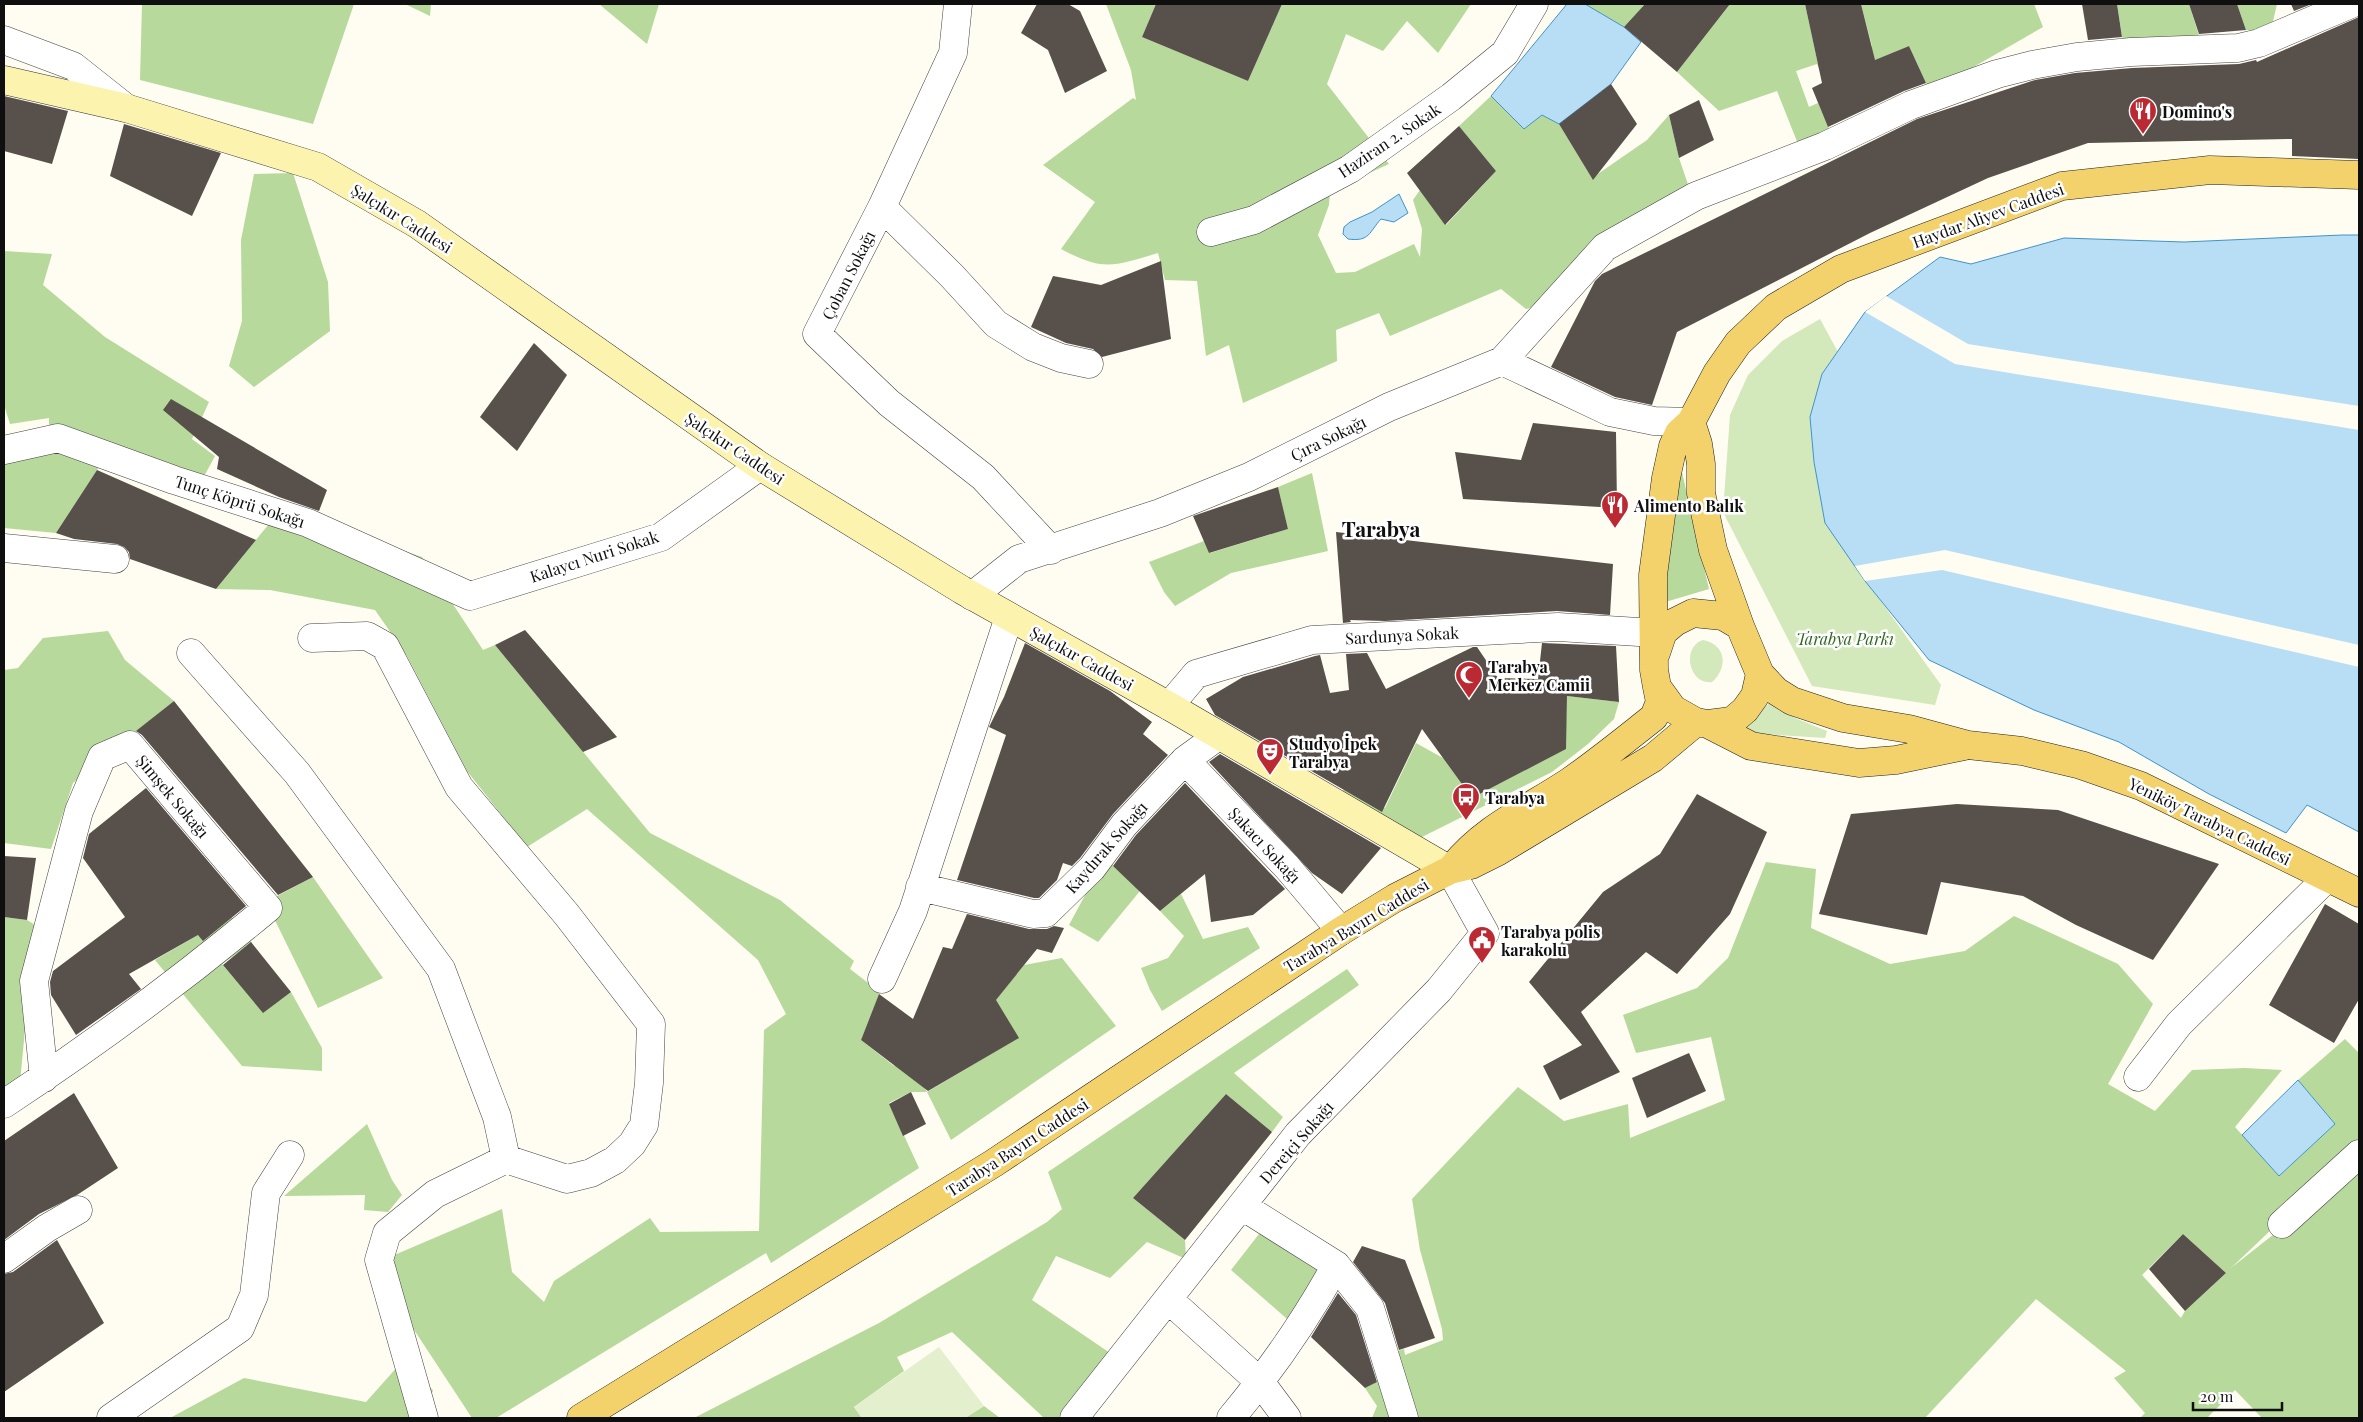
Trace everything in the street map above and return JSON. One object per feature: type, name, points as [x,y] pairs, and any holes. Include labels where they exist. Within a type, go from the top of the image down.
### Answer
[{"type":"main road","name":"Şalçıkır Caddesi","points":[[4,80],[126,108],[318,167],[418,224],[760,466],[972,596],[1169,706],[1450,870]]},
{"type":"main road","name":"Haydar Aliyev Caddesi","points":[[1655,643],[1653,575],[1666,478],[1676,440],[1679,433],[1691,422],[1717,372],[1738,343],[1776,307],[1841,269],[2062,186],[2210,170],[2359,175]]},
{"type":"main road","points":[[1691,422],[1698,444],[1704,515],[1713,550],[1740,626],[1760,674],[1776,691],[1792,702],[1843,718],[1909,729],[1968,745]]},
{"type":"main road","points":[[1740,626],[1722,616],[1693,613],[1675,622],[1663,632],[1655,643],[1654,670],[1658,687],[1673,709],[1751,746],[1859,763],[1896,760],[1968,745]]},
{"type":"main road","points":[[1702,723],[1732,721],[1745,710],[1755,696],[1760,674]]},
{"type":"main road","name":"Tarabya Bayırı Caddesi","points":[[1450,870],[1466,850],[1488,831],[1570,781],[1654,717],[1660,702],[1658,687]]},
{"type":"main road","name":"Tarabya Bayırı Caddesi","points":[[581,1418],[994,1163],[1395,898],[1450,870],[1471,865],[1497,852],[1653,758],[1702,723]]},
{"type":"main road","name":"Yeniköy Tarabya Caddesi","points":[[1968,745],[2022,751],[2081,765],[2141,786],[2359,893]]},
{"type":"street","name":"Çoban Sokağı","points":[[958,4],[953,53],[882,207],[817,334],[889,403],[983,477],[1050,550]]},
{"type":"street","name":"Haziran 2. Sokak","points":[[1211,232],[1254,220],[1350,169],[1451,98],[1505,54],[1534,4]]},
{"type":"street","points":[[1691,422],[1654,422],[1610,412],[1502,361],[1605,247],[1696,196],[1825,146],[1911,105],[1997,74],[2050,62],[2131,52],[2238,48],[2259,43],[2351,4]]},
{"type":"street","points":[[4,40],[73,66],[126,108]]},
{"type":"street","points":[[882,207],[952,276],[996,324],[1033,347],[1061,358],[1090,364]]},
{"type":"street","name":"Çıra Sokağı","points":[[972,596],[1019,560],[1160,514],[1249,477],[1389,407],[1502,361]]},
{"type":"street","name":"Tunç Köprü Sokağı","points":[[4,450],[58,438],[174,480],[308,523],[470,596]]},
{"type":"street","name":"Kalaycı Nuri Sokak","points":[[470,596],[660,537],[760,466]]},
{"type":"street","points":[[4,548],[115,560]]},
{"type":"street","points":[[882,979],[913,911],[1009,617]]},
{"type":"street","name":"Sardunya Sokak","points":[[1169,706],[1196,674],[1312,640],[1558,627],[1655,643]]},
{"type":"street","points":[[312,638],[367,636],[385,646],[459,786],[567,915],[651,1024],[649,1083],[644,1125],[632,1144],[615,1160],[591,1173],[567,1179],[506,1159],[435,1194],[387,1233],[379,1260],[424,1418]]},
{"type":"street","points":[[191,654],[297,773],[441,969],[498,1117],[506,1159]]},
{"type":"street","name":"Kaydırak Sokağı","points":[[920,887],[1033,914],[1046,913],[1092,868],[1124,825],[1185,760],[1218,736]]},
{"type":"street","name":"Şimşek Sokağı","points":[[4,1104],[44,1078],[199,966],[268,908],[130,746],[102,757],[79,811],[34,981],[44,1078]]},
{"type":"street","name":"Şakacı Sokağı","points":[[1185,760],[1287,867],[1341,932]]},
{"type":"street","name":"Dereiçi Sokağı","points":[[1074,1418],[1298,1134],[1440,990],[1485,933],[1450,870]]},
{"type":"street","points":[[2138,1077],[2179,1024],[2327,878]]},
{"type":"street","points":[[110,1418],[240,1328],[254,1295],[266,1193],[290,1154]]},
{"type":"street","points":[[2282,1224],[2359,1154]]},
{"type":"street","points":[[1242,1206],[1336,1265],[1370,1308],[1404,1418]]},
{"type":"street","points":[[4,1259],[47,1228],[78,1210]]},
{"type":"street","points":[[1231,1418],[1261,1383],[1311,1310],[1336,1265]]},
{"type":"street","points":[[1168,1300],[1261,1383],[1287,1418]]},
{"type":"green space","points":[[142,4],[354,4],[313,124],[140,80]]},
{"type":"green space","points":[[405,4],[431,4],[430,16]]},
{"type":"green space","points":[[599,4],[659,4],[647,44]]},
{"type":"green space","points":[[1106,4],[1156,4],[1142,37],[1248,81],[1282,4],[1471,4],[1438,53],[1407,21],[1383,51],[1346,34],[1327,84],[1389,164],[1330,191],[1329,205],[1318,235],[1336,273],[1355,272],[1414,244],[1420,257],[1422,229],[1413,200],[1420,190],[1446,225],[1496,171],[1459,126],[1491,96],[1524,128],[1542,115],[1559,124],[1592,178],[1647,140],[1669,115],[1679,158],[1695,205],[1622,248],[1552,304],[1526,309],[1501,289],[1390,336],[1379,313],[1336,330],[1337,361],[1243,403],[1229,345],[1206,356],[1197,281],[1165,280],[1158,253],[1119,264],[1099,264],[1061,249],[1095,202],[1043,165],[1133,98],[1136,100],[1131,70]]},
{"type":"green space","points":[[1585,4],[1645,4],[1624,27]]},
{"type":"green space","points":[[1730,4],[1805,4],[1818,64],[1872,46],[1861,4],[2034,4],[2043,27],[1930,92],[1909,46],[1824,82],[1817,64],[1796,71],[1809,107],[1818,103],[1833,138],[1800,149],[1777,91],[1719,111],[1677,72]]},
{"type":"green space","points":[[2117,4],[2189,4],[2201,42],[2123,42]]},
{"type":"green space","points":[[2237,4],[2277,4],[2271,30],[2246,30]]},
{"type":"green space","points":[[293,173],[328,282],[330,331],[254,387],[229,366],[242,321],[241,240],[254,174]]},
{"type":"green space","points":[[4,251],[52,254],[43,285],[105,337],[209,402],[192,439],[215,456],[201,482],[49,430],[49,418],[10,424],[4,405]]},
{"type":"green space","name":"Tarabya Parkı","points":[[1820,319],[1838,352],[1810,417],[1825,523],[1941,685],[1935,705],[1812,686],[1723,512],[1730,415],[1748,375],[1782,341]]},
{"type":"green space","points":[[58,451],[101,464],[56,533],[4,528],[4,463]]},
{"type":"green space","points":[[1678,455],[1709,589],[1662,603]]},
{"type":"green space","points":[[1312,473],[1328,551],[1231,573],[1175,606],[1164,592],[1149,562],[1204,541],[1210,553],[1288,529],[1278,487]]},
{"type":"green space","points":[[282,508],[422,557],[483,650],[495,645],[650,833],[780,900],[854,961],[850,969],[880,992],[861,1040],[894,1066],[926,1029],[966,1037],[1024,965],[1062,958],[1116,1026],[951,1140],[927,1092],[911,1092],[889,1103],[919,1168],[771,1263],[766,1253],[496,1418],[472,1418],[403,1313],[392,1256],[502,1209],[512,1272],[544,1302],[554,1281],[650,1218],[660,1232],[759,1231],[764,1030],[786,1014],[758,960],[587,809],[527,847],[467,771],[407,656],[375,610],[270,590],[216,589]],"holes":[[[1018,1038],[927,1092],[916,1073]]]},
{"type":"green space","points":[[108,631],[125,660],[174,701],[73,783],[51,849],[4,843],[4,670],[18,668],[43,638]]},
{"type":"green space","points":[[1703,640],[1717,647],[1721,652],[1723,664],[1712,682],[1698,678],[1693,672],[1691,665],[1690,657],[1692,650],[1696,644]]},
{"type":"green space","points":[[1567,696],[1619,702],[1614,719],[1588,744],[1552,772],[1414,841],[1337,797],[1347,786],[1385,808],[1416,743],[1443,758],[1472,798],[1565,749]]},
{"type":"green space","points":[[1771,702],[1795,718],[1827,731],[1825,738],[1764,734],[1739,729]]},
{"type":"green space","points":[[1105,858],[1140,891],[1098,942],[1069,925]]},
{"type":"green space","points":[[1766,862],[1816,869],[1811,928],[1890,964],[1965,951],[2014,916],[2118,964],[2153,1004],[2108,1084],[2155,1111],[2192,1070],[2245,1068],[2282,1070],[2235,1127],[2279,1176],[2335,1124],[2298,1080],[2345,1039],[2359,1053],[2359,1146],[2231,1268],[2359,1167],[2359,1418],[2262,1418],[2235,1390],[2207,1418],[2140,1418],[2145,1413],[2114,1378],[2126,1371],[2036,1299],[1925,1418],[1372,1418],[1377,1406],[1365,1388],[1390,1375],[1392,1353],[1404,1349],[1405,1355],[1443,1340],[1442,1329],[1420,1250],[1412,1199],[1518,1087],[1564,1121],[1628,1104],[1630,1138],[1725,1100],[1711,1037],[1636,1053],[1623,1015],[1697,988],[1728,958]],"holes":[[[2183,1234],[2226,1273],[2185,1311],[2181,1318],[2142,1275]]]},
{"type":"green space","points":[[313,877],[383,978],[318,1008],[266,902]]},
{"type":"green space","points":[[1181,894],[1203,939],[1248,927],[1260,948],[1162,1011],[1150,990],[1141,968],[1168,958],[1184,936],[1160,911]]},
{"type":"green space","points":[[231,916],[252,943],[222,964],[263,1012],[291,992],[322,1048],[322,1071],[242,1066],[155,960]]},
{"type":"green space","points":[[4,917],[27,920],[35,925],[20,1082],[4,1093]]},
{"type":"green space","points":[[1347,969],[1359,985],[1234,1073],[1283,1117],[1272,1132],[1226,1094],[1133,1198],[1185,1240],[1186,1259],[1147,1242],[1110,1278],[1056,1256],[1032,1300],[1113,1355],[1058,1418],[1044,1418],[952,1332],[897,1357],[904,1371],[854,1407],[862,1418],[694,1418],[879,1323],[1047,1222],[1062,1209],[1048,1172]]},
{"type":"green space","points":[[367,1124],[392,1180],[402,1195],[388,1212],[364,1210],[365,1195],[284,1196]]},
{"type":"green space","points":[[1266,1225],[1331,1276],[1294,1325],[1231,1270]]},
{"type":"green space","points":[[939,1347],[984,1406],[965,1418],[862,1418],[854,1407]]},
{"type":"green space","points":[[399,1365],[433,1390],[425,1418],[170,1418],[244,1378],[366,1402]]},
{"type":"green space","points":[[984,1406],[1000,1418],[965,1418]]},
{"type":"water","points":[[1567,4],[1585,4],[1624,27],[1641,42],[1611,84],[1559,124],[1542,115],[1524,129],[1491,96]]},
{"type":"water","points":[[1399,194],[1408,213],[1394,222],[1381,219],[1368,235],[1361,239],[1348,239],[1343,234],[1344,227],[1350,222],[1372,212]]},
{"type":"water","points":[[2359,235],[2359,832],[2307,805],[2286,833],[2209,794],[2119,742],[2034,710],[1929,660],[1865,581],[1825,523],[1814,462],[1810,417],[1822,374],[1865,312],[1940,257],[1971,264],[2064,238],[2184,242]]},
{"type":"water","points":[[2298,1080],[2335,1124],[2279,1176],[2242,1135]]},
{"type":"pier","points":[[1886,296],[1968,344],[2359,406],[2359,430],[1955,364],[1865,312]]},
{"type":"pier","points":[[1945,550],[2359,645],[2359,667],[1942,570],[1865,581],[1855,566]]},
{"type":"building","points":[[1037,4],[1068,4],[1080,11],[1107,71],[1065,93],[1048,50],[1021,33]]},
{"type":"building","points":[[1156,4],[1282,4],[1248,81],[1142,37]]},
{"type":"building","points":[[1645,4],[1730,4],[1677,72],[1624,27]]},
{"type":"building","points":[[1805,4],[1861,4],[1875,60],[1909,46],[1926,83],[1904,91],[1828,127],[1812,88],[1822,83]]},
{"type":"building","points":[[2082,4],[2117,4],[2122,37],[2088,40]]},
{"type":"building","points":[[2189,4],[2237,4],[2246,30],[2199,34]]},
{"type":"building","points":[[2291,4],[2312,4],[2294,11]]},
{"type":"building","points":[[2359,17],[2359,159],[2292,156],[2292,139],[2088,143],[1988,178],[1870,233],[1677,332],[1652,405],[1615,397],[1551,367],[1595,281],[1602,274],[1917,119],[2035,80],[2075,73],[2132,68],[2239,64],[2256,60],[2257,62]]},
{"type":"building","points":[[1611,84],[1637,124],[1593,180],[1559,124]]},
{"type":"building","points":[[4,96],[68,111],[52,164],[4,151]]},
{"type":"building","points":[[1699,100],[1714,140],[1679,158],[1669,115]]},
{"type":"building","points":[[124,124],[221,153],[192,216],[110,176]]},
{"type":"building","points":[[1459,126],[1496,171],[1445,225],[1407,173]]},
{"type":"building","points":[[1161,261],[1171,339],[1102,357],[1093,349],[1066,343],[1031,327],[1053,276],[1101,285]]},
{"type":"building","points":[[534,343],[567,375],[517,451],[480,417]]},
{"type":"building","points":[[171,399],[327,490],[319,511],[279,497],[217,469],[219,457],[163,410]]},
{"type":"building","points":[[1533,423],[1616,432],[1617,508],[1463,499],[1455,452],[1521,460]]},
{"type":"building","points":[[97,470],[256,540],[216,589],[130,559],[129,552],[117,544],[74,539],[56,533]]},
{"type":"building","points":[[1278,487],[1288,529],[1209,553],[1193,516]]},
{"type":"building","points":[[1336,532],[1613,564],[1610,615],[1557,611],[1385,621],[1350,620],[1351,622],[1343,623]]},
{"type":"building","points":[[525,630],[617,737],[583,752],[495,645]]},
{"type":"building","points":[[1025,643],[1110,691],[1152,722],[1143,734],[1168,755],[1113,814],[1080,858],[1072,866],[1063,863],[1057,880],[1039,898],[957,880],[1006,735],[989,727],[1004,697]]},
{"type":"building","points":[[1542,643],[1616,646],[1619,702],[1567,696],[1566,749],[1472,798],[1422,729],[1382,812],[1215,715],[1206,699],[1243,677],[1320,655],[1330,693],[1349,690],[1346,654],[1367,653],[1386,689],[1473,647],[1477,647],[1498,678],[1538,679]]},
{"type":"building","points":[[174,701],[313,877],[278,895],[142,735],[136,731]]},
{"type":"building","points":[[1220,754],[1381,848],[1342,894],[1312,873],[1209,762]]},
{"type":"building","points":[[1185,783],[1285,889],[1253,915],[1211,922],[1205,874],[1160,911],[1113,866],[1136,835]]},
{"type":"building","points":[[146,788],[246,906],[203,941],[198,935],[129,974],[141,989],[76,1035],[51,995],[50,982],[53,971],[125,917],[83,858],[89,834]]},
{"type":"building","points":[[1697,794],[1767,832],[1730,914],[1677,974],[1646,952],[1581,1012],[1620,1072],[1560,1100],[1543,1066],[1582,1045],[1529,982],[1603,892],[1660,854]]},
{"type":"building","points":[[1957,804],[2058,810],[2219,864],[2153,960],[2076,925],[2023,896],[1941,882],[1927,935],[1819,914],[1851,814]]},
{"type":"building","points":[[4,856],[36,858],[27,920],[4,917]]},
{"type":"building","points":[[2325,904],[2359,924],[2359,999],[2334,1043],[2269,1005]]},
{"type":"building","points":[[967,914],[1029,929],[1047,929],[1054,926],[1064,928],[1052,953],[1037,949],[996,1000],[1019,1038],[928,1091],[861,1040],[879,994],[913,1019],[943,947],[952,949]]},
{"type":"building","points":[[251,942],[291,992],[263,1013],[223,965]]},
{"type":"building","points":[[1689,1053],[1706,1091],[1647,1118],[1632,1078]]},
{"type":"building","points":[[911,1092],[926,1124],[903,1136],[889,1104]]},
{"type":"building","points":[[74,1093],[118,1168],[77,1195],[39,1214],[4,1240],[4,1141]]},
{"type":"building","points":[[1226,1094],[1272,1132],[1185,1240],[1133,1198]]},
{"type":"building","points":[[2183,1234],[2226,1273],[2185,1311],[2149,1269]]},
{"type":"building","points":[[57,1240],[104,1323],[4,1392],[4,1274],[13,1272]]},
{"type":"building","points":[[1362,1246],[1405,1260],[1435,1338],[1399,1350],[1385,1303],[1353,1262]]},
{"type":"building","points":[[1338,1293],[1356,1315],[1377,1382],[1365,1388],[1311,1337]]},
{"type":"place","name":"Domino's","points":[[2143,135]]},
{"type":"place","name":"Alimento Balık","points":[[1615,529]]},
{"type":"place","name":"Tarabya Merkez Camii","points":[[1469,699]]},
{"type":"place","name":"Studyo İpek Tarabya","points":[[1270,776]]},
{"type":"place","name":"Tarabya","points":[[1466,821]]},
{"type":"place","name":"Tarabya polis karakolu","points":[[1482,964]]},
{"type":"district","name":"Tarabya","points":[[1381,528]]}]
